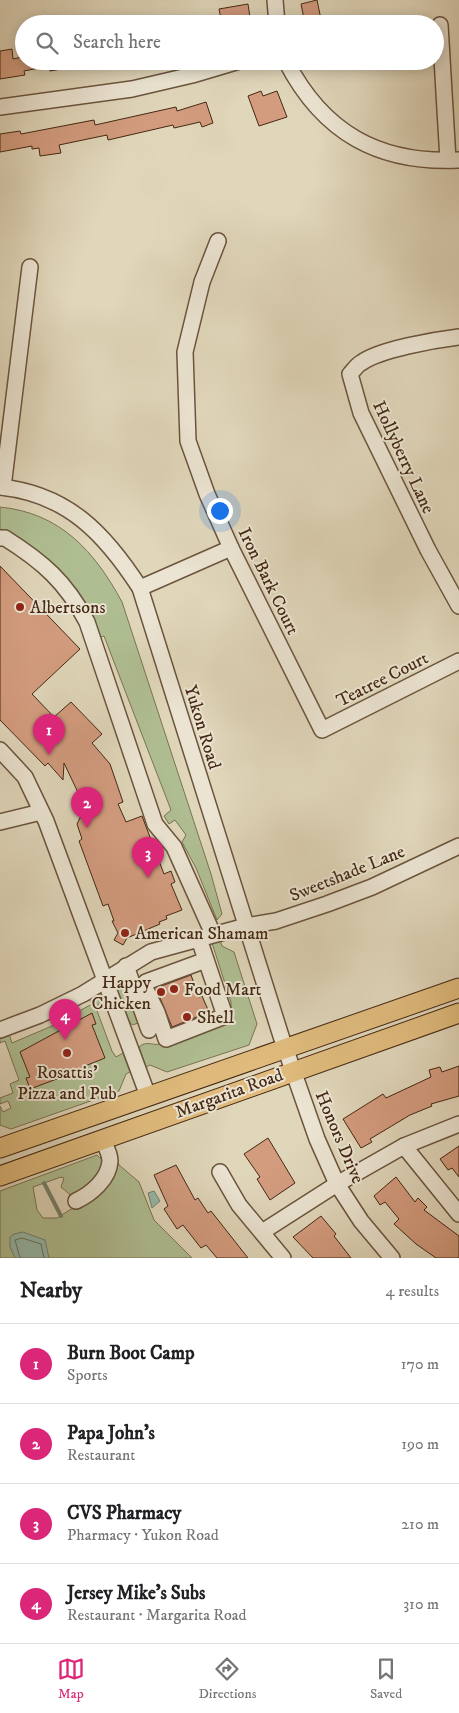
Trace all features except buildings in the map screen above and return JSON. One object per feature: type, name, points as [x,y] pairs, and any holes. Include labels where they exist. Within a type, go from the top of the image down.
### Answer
[{"type":"main road","name":"Margarita Road","points":[[0,1148],[459,988]]},
{"type":"main road","name":"Margarita Road","points":[[0,1176],[459,1012]]},
{"type":"street","points":[[275,0],[276,15]]},
{"type":"street","points":[[291,70],[298,84],[318,108],[344,132],[376,149],[405,158],[454,160],[444,64]]},
{"type":"street","points":[[0,107],[132,89],[211,70]]},
{"type":"street","name":"Iron Bark Court","points":[[218,241],[194,312],[185,352],[188,441],[207,494],[231,548],[322,730]]},
{"type":"street","points":[[2,487],[30,267]]},
{"type":"street","name":"Hollyberry Lane","points":[[459,337],[438,339],[374,356],[360,363],[350,374],[361,413],[428,550],[459,606]]},
{"type":"street","name":"Yukon Road","points":[[2,487],[39,496],[84,520],[105,538],[140,588],[286,1048]]},
{"type":"street","points":[[0,538],[4,538],[32,556],[73,596],[87,622],[155,824],[174,847],[206,937],[206,960],[225,1016],[166,1039],[126,966]]},
{"type":"street","points":[[140,588],[231,548]]},
{"type":"street","name":"Teatree Court","points":[[322,730],[459,661]]},
{"type":"street","points":[[0,750],[25,777],[41,812],[148,1096]]},
{"type":"street","points":[[0,822],[41,812]]},
{"type":"street","name":"Sweetshade Lane","points":[[0,1030],[40,1015],[105,980],[151,952],[246,926],[276,921],[372,887],[459,846]]},
{"type":"street","points":[[156,1023],[145,988],[146,982],[206,960]]},
{"type":"street","points":[[127,1039],[156,1023]]},
{"type":"street","name":"Honors Drive","points":[[286,1048],[317,1139],[337,1184],[361,1221],[392,1258]]},
{"type":"street","points":[[262,1232],[337,1184],[404,1146],[459,1124]]},
{"type":"street","points":[[76,1201],[95,1189],[108,1168],[109,1156],[102,1138]]},
{"type":"street","points":[[404,1146],[459,1214]]},
{"type":"street","points":[[220,1172],[239,1204],[283,1258]]},
{"type":"shaded area","points":[[0,507],[41,517],[74,538],[100,567],[122,602],[211,874],[222,914],[217,920],[196,868],[182,842],[186,835],[175,820],[169,824],[164,816],[171,810],[104,636],[98,638],[25,544],[0,529]]},
{"type":"shaded area","points":[[220,940],[222,946],[234,952],[257,1024],[249,1045],[167,1072],[150,1065],[146,1067],[139,1047],[142,1045],[161,1044],[189,1036],[207,1029],[231,1014],[231,1002],[212,943]]},
{"type":"shaded area","points":[[122,976],[130,993],[126,995],[131,1006],[135,1005],[140,1022],[133,1025],[130,1023],[114,982]]},
{"type":"shaded area","points":[[100,991],[104,997],[96,1008],[112,1051],[116,1057],[123,1053],[130,1072],[126,1074],[119,1091],[11,1129],[0,1125],[0,1106],[3,1112],[11,1108],[8,1101],[0,1104],[0,1098],[13,1093],[10,1084],[19,1080],[5,1041],[0,1043],[0,1037],[9,1034],[12,1043],[52,1026],[92,1004],[88,997]]},
{"type":"shaded area","points":[[114,1153],[119,1165],[139,1182],[154,1220],[192,1258],[0,1258],[0,1191],[97,1155],[100,1158]],"holes":[[[61,1177],[64,1178],[61,1187],[74,1198],[76,1206],[57,1218],[43,1218],[37,1210],[33,1187]]]},
{"type":"water","points":[[154,1191],[160,1201],[152,1208],[148,1193]]},
{"type":"water","points":[[23,1232],[45,1240],[49,1258],[15,1258],[10,1247],[10,1237]]},
{"type":"waterway","points":[[44,1183],[61,1216]]},
{"type":"place","name":"Albertsons","points":[[20,607]]},
{"type":"place","name":"Burn Boot Camp","points":[[49,755]]},
{"type":"place","name":"Papa John's","points":[[87,828]]},
{"type":"place","name":"CVS Pharmacy","points":[[148,878]]},
{"type":"place","name":"American Shamam","points":[[125,933]]},
{"type":"place","name":"Food Mart","points":[[174,989]]},
{"type":"place","name":"Happy Chicken","points":[[161,992]]},
{"type":"place","name":"Shell","points":[[187,1017]]},
{"type":"place","name":"Jersey Mike's Subs","points":[[65,1040]]},
{"type":"place","name":"Rosattis' Pizza and Pub","points":[[67,1053]]}]
